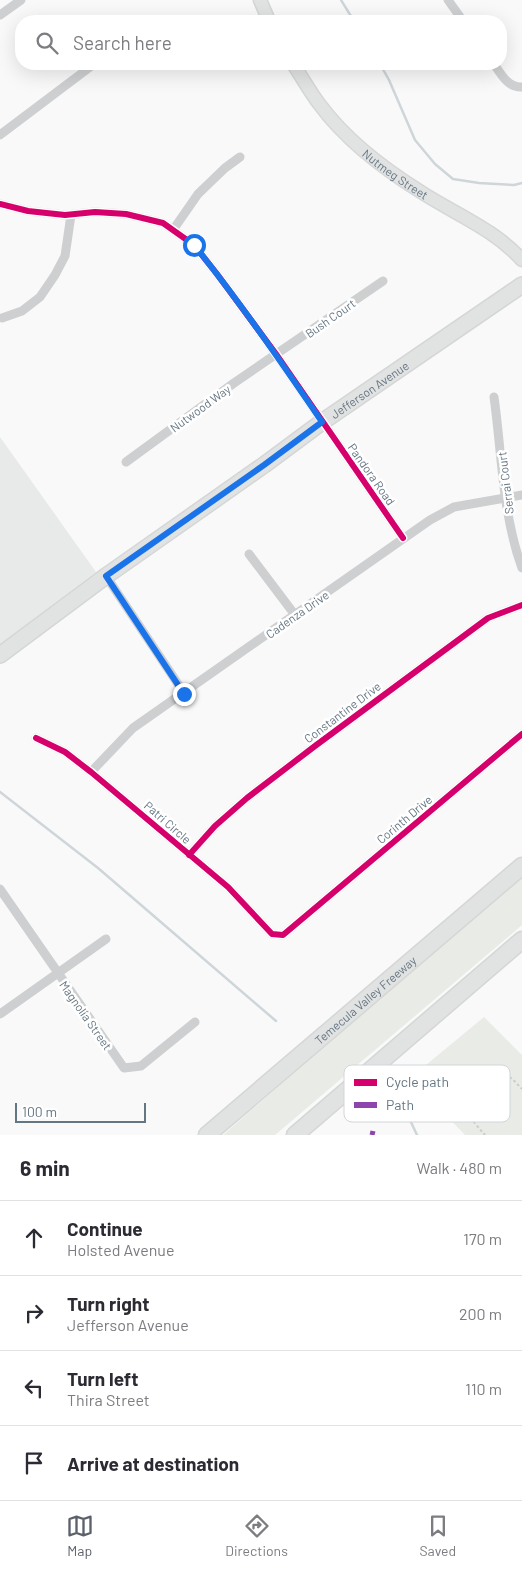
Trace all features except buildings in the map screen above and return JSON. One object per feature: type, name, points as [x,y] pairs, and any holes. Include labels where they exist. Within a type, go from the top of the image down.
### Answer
[{"type":"highway","name":"Temecula Valley Freeway","points":[[207,1135],[522,866]]},
{"type":"highway","points":[[376,1065],[522,940]]},
{"type":"highway","points":[[295,1135],[344,1093]]},
{"type":"main road","points":[[260,0],[266,15]]},
{"type":"main road","name":"Nutmeg Street","points":[[297,70],[321,106],[350,138],[387,170],[421,193],[488,230],[522,260]]},
{"type":"main road","name":"Jefferson Avenue","points":[[0,655],[106,576],[322,422],[522,285]]},
{"type":"street","points":[[0,15],[21,0]]},
{"type":"street","points":[[448,0],[459,15]]},
{"type":"street","points":[[0,135],[86,70]]},
{"type":"street","points":[[499,70],[510,84],[522,87]]},
{"type":"street","points":[[173,230],[198,194],[225,168],[240,157]]},
{"type":"street","name":"Pandora Road","points":[[0,204],[28,211],[70,215],[95,212],[126,214],[163,223],[194,245],[276,354],[403,538]]},
{"type":"street","points":[[2,318],[22,311],[40,298],[65,256],[69,237],[70,215]]},
{"type":"street","name":"Bush Court","points":[[276,354],[383,281]]},
{"type":"street","name":"Nutwood Way","points":[[126,462],[276,354]]},
{"type":"street","name":"Serrai Court","points":[[494,397],[501,449],[504,497],[522,568]]},
{"type":"street","name":"Cadenza Drive","points":[[92,772],[133,728],[430,520],[454,507],[522,494]]},
{"type":"street","points":[[249,554],[295,615]]},
{"type":"street","points":[[106,576],[184,694]]},
{"type":"street","name":"Constantine Drive","points":[[188,855],[215,826],[240,804],[323,740],[488,618],[522,604]]},
{"type":"street","name":"Corinth Drive","points":[[300,922],[522,734]]},
{"type":"street","name":"Patri Circle","points":[[36,738],[65,752],[92,772],[228,887],[272,934],[284,935],[300,922]]},
{"type":"street","name":"Magnolia Street","points":[[0,890],[124,1068],[141,1066],[195,1022]]},
{"type":"street","points":[[0,1014],[106,939]]},
{"type":"path","points":[[510,1079],[522,1089]]},
{"type":"path","points":[[475,1122],[486,1135]]},
{"type":"shaded area","points":[[0,437],[96,572],[0,644]]},
{"type":"shaded area","points":[[522,877],[522,925],[357,1065],[344,1065],[344,1076],[275,1135],[223,1135]]},
{"type":"shaded area","points":[[484,1017],[522,1055],[522,1135],[465,1135],[452,1122],[510,1122],[510,1065],[426,1065]]},
{"type":"waterway","points":[[341,0],[350,15]]},
{"type":"waterway","points":[[383,70],[415,140],[435,164],[453,179],[479,183],[514,185],[522,183]]},
{"type":"waterway","points":[[0,792],[98,868],[276,1021]]},
{"type":"waterway","points":[[411,1122],[417,1135]]},
{"type":"marked path","points":[[372,1135],[373,1131]]},
{"type":"cycle path","points":[[0,204],[28,211],[65,215],[95,212],[126,214],[163,223],[194,245],[276,354],[403,538]]},
{"type":"cycle path","points":[[189,855],[215,826],[247,798],[315,746],[488,618],[522,605]]},
{"type":"cycle path","points":[[36,738],[65,752],[91,772],[228,887],[272,934],[283,935],[522,734]]},
{"type":"route","points":[[184,694],[106,576],[322,422],[276,354],[194,245]]}]
